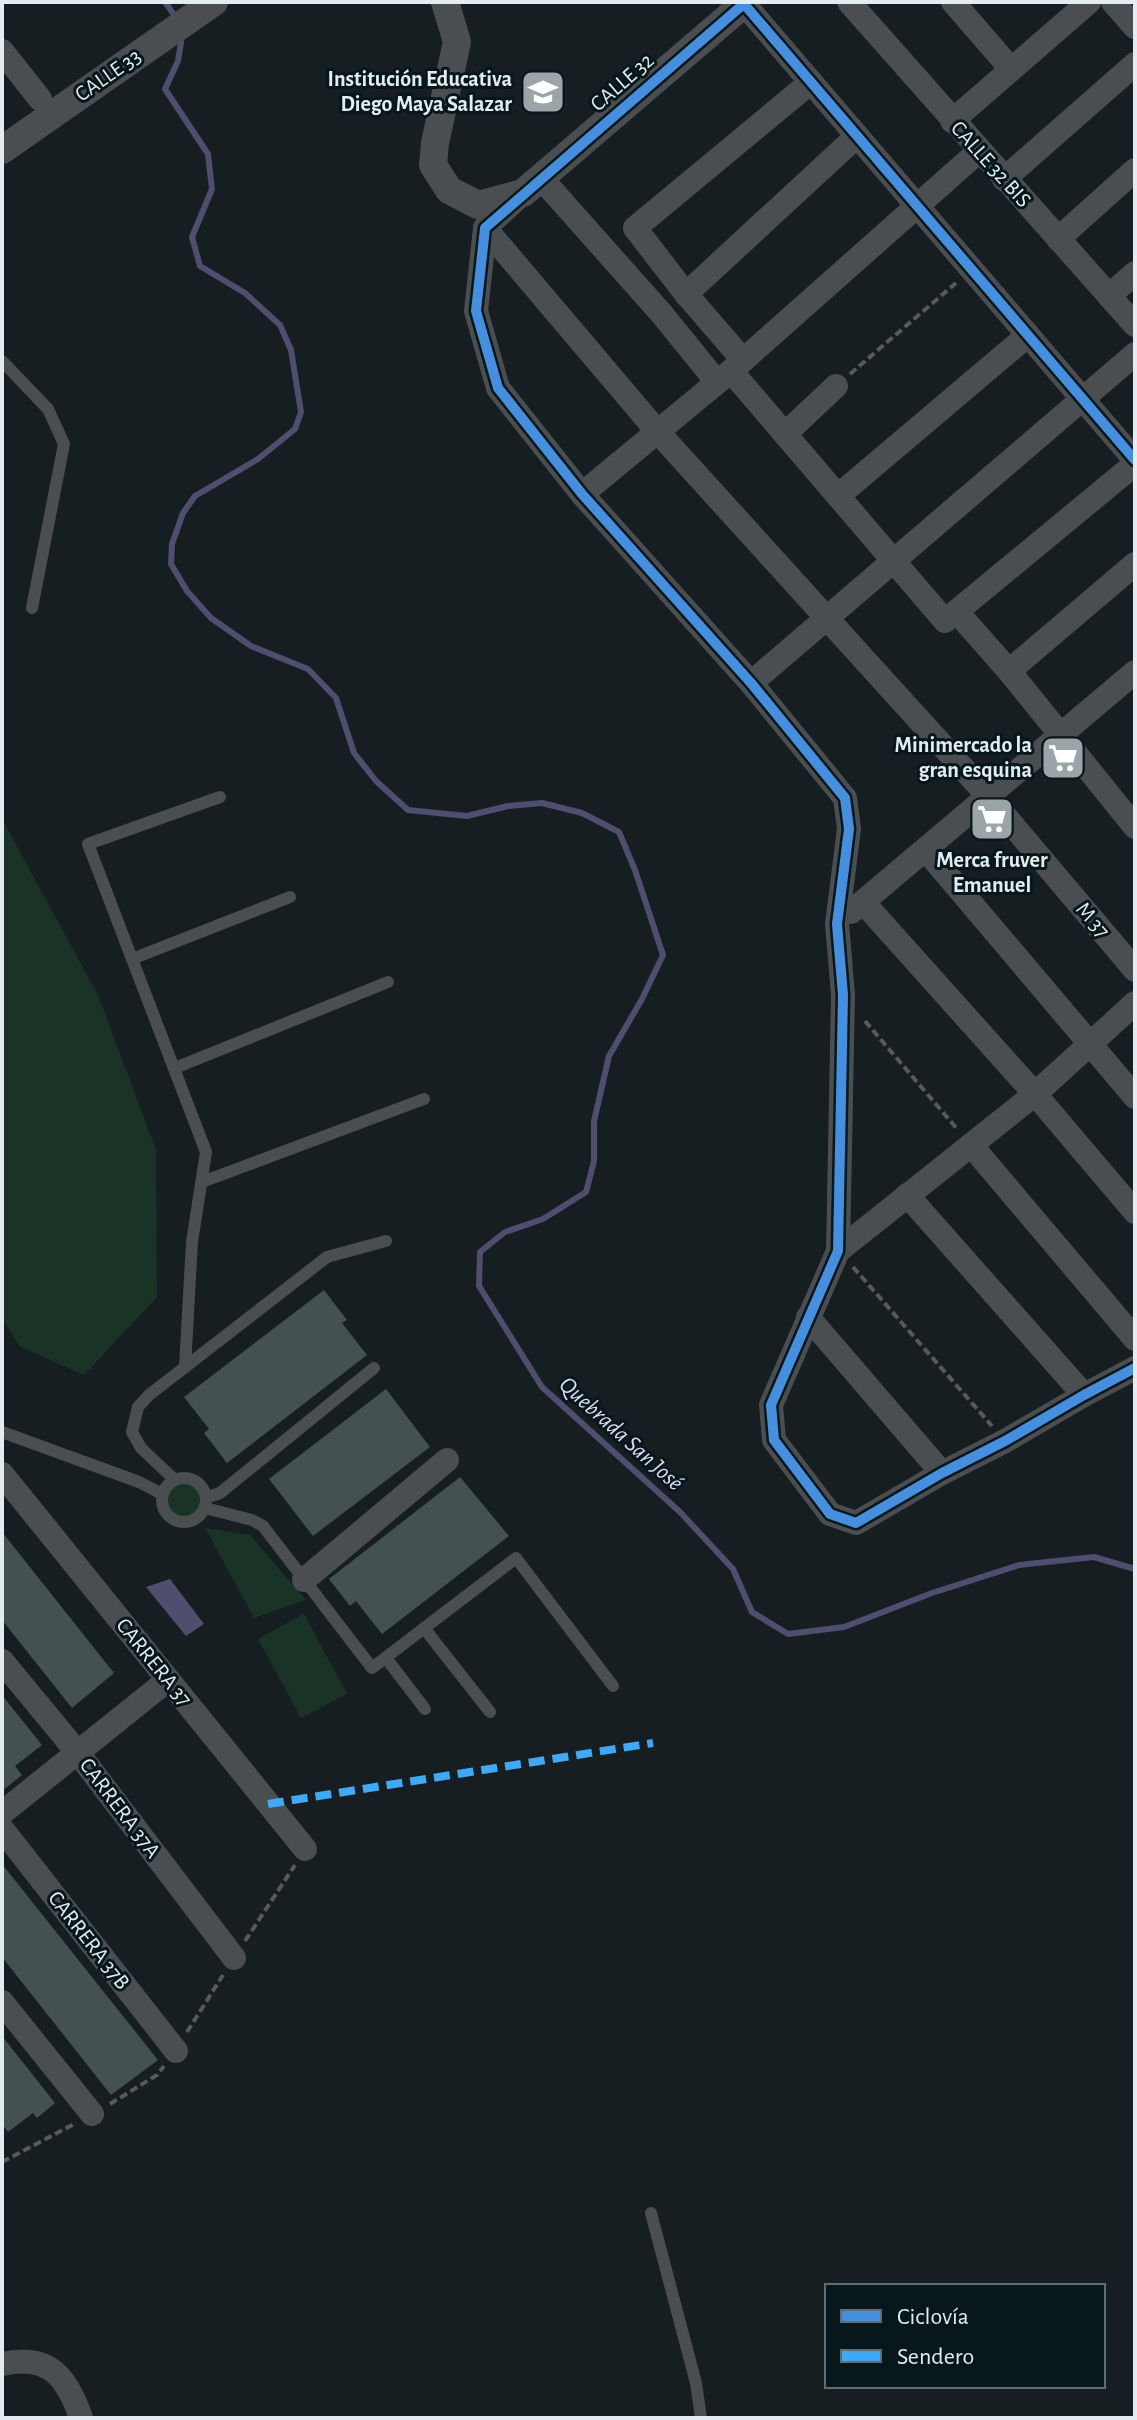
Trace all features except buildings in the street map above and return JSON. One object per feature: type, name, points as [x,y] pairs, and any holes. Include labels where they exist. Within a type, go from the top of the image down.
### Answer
[{"type":"street","name":"CALLE 33","points":[[2,150],[214,2]]},
{"type":"street","points":[[445,2],[457,42],[433,165],[449,190],[478,205],[532,186]]},
{"type":"street","name":"CALLE 32 BIS","points":[[849,2],[1135,325]]},
{"type":"street","points":[[953,2],[1011,69]]},
{"type":"street","points":[[1113,2],[1135,27]]},
{"type":"street","points":[[532,186],[730,371],[945,621],[1135,462],[745,3]]},
{"type":"street","name":"CALLE 32","points":[[532,186],[745,3]]},
{"type":"street","points":[[952,121],[1074,7]]},
{"type":"street","points":[[2,51],[40,99]]},
{"type":"street","points":[[1004,179],[1135,64]]},
{"type":"street","points":[[730,371],[686,294],[635,228],[811,82]]},
{"type":"street","points":[[686,294],[857,136]]},
{"type":"street","points":[[582,494],[730,371],[979,151]]},
{"type":"street","points":[[1058,239],[1135,170]]},
{"type":"street","points":[[532,186],[485,228],[476,311],[498,388],[582,494],[751,683],[845,798],[849,829],[837,924],[843,995],[838,1251],[771,1405],[774,1440],[830,1514],[856,1523],[1135,1368]]},
{"type":"street","name":"M 37","points":[[485,228],[657,431],[989,797],[1135,970]]},
{"type":"street","points":[[1109,296],[1135,273]]},
{"type":"street","points":[[838,496],[1028,335]]},
{"type":"street","points":[[751,683],[1135,354]]},
{"type":"street","points":[[785,434],[836,386]]},
{"type":"street","points":[[1009,671],[1135,564]]},
{"type":"street","points":[[957,612],[1060,735],[1126,798],[1135,827]]},
{"type":"street","points":[[837,924],[1135,672]]},
{"type":"street","points":[[926,850],[1135,1097]]},
{"type":"street","points":[[863,902],[1035,1094],[1135,1212]]},
{"type":"street","points":[[838,1251],[1035,1094],[1135,1003]]},
{"type":"street","points":[[971,1145],[1135,1339]]},
{"type":"street","points":[[907,1195],[1084,1395]]},
{"type":"street","points":[[808,1317],[942,1473]]},
{"type":"street","points":[[304,1580],[447,1460]]},
{"type":"street","name":"CARRERA 37","points":[[2,1474],[305,1849]]},
{"type":"street","name":"CARRERA 37A","points":[[2,1661],[78,1753],[234,1958]]},
{"type":"street","points":[[2,1813],[168,1680]]},
{"type":"street","name":"CARRERA 37B","points":[[2,1829],[176,2051]]},
{"type":"street","points":[[2,2002],[92,2114]]},
{"type":"street","points":[[2,2364],[23,2360],[46,2365],[59,2375],[72,2393],[81,2418]]},
{"type":"lane","points":[[2,361],[48,409],[64,444],[32,608]]},
{"type":"lane","points":[[185,1367],[192,1242],[206,1152],[88,844],[220,797]]},
{"type":"lane","points":[[132,959],[290,897]]},
{"type":"lane","points":[[175,1068],[388,982]]},
{"type":"lane","points":[[202,1182],[424,1099]]},
{"type":"lane","points":[[175,1480],[141,1448],[132,1432],[138,1407],[327,1257],[386,1241]]},
{"type":"lane","points":[[206,1503],[204,1490],[192,1479],[175,1480],[162,1494],[162,1505],[167,1516],[177,1522],[188,1523],[199,1518],[206,1503],[374,1368]]},
{"type":"lane","points":[[2,1432],[139,1482],[162,1494]]},
{"type":"lane","points":[[206,1503],[263,1526],[372,1668],[516,1558],[613,1686]]},
{"type":"lane","points":[[424,1628],[490,1712]]},
{"type":"lane","points":[[386,1658],[425,1709]]},
{"type":"lane","points":[[651,2213],[696,2383],[701,2418]]},
{"type":"path","points":[[836,386],[972,269]]},
{"type":"path","points":[[843,995],[971,1145]]},
{"type":"path","points":[[838,1251],[1005,1441]]},
{"type":"green space","points":[[2,819],[98,995],[156,1150],[157,1297],[84,1375],[19,1346],[2,1318]]},
{"type":"green space","points":[[184,1478],[200,1484],[206,1500],[200,1516],[184,1522],[168,1516],[162,1500],[168,1484]]},
{"type":"green space","points":[[205,1528],[250,1535],[306,1600],[254,1618]]},
{"type":"green space","points":[[304,1614],[347,1694],[301,1718],[258,1639]]},
{"type":"shaded area","points":[[170,1579],[204,1624],[186,1636],[146,1587]]},
{"type":"waterway","name":"Quebrada San José","points":[[165,2],[177,19]]},
{"type":"waterway","name":"Quebrada San José","points":[[182,36],[178,61],[165,89],[208,154],[212,189],[192,237],[200,266],[245,293],[280,325],[291,350],[301,412],[295,429],[258,459],[195,496],[183,513],[172,544],[171,564],[187,591],[211,618],[251,646],[308,669],[336,698],[354,753],[376,781],[408,810],[467,816],[508,806],[542,803],[582,813],[619,832],[663,955],[609,1056],[594,1121],[594,1161],[586,1192],[543,1219],[505,1232],[480,1252],[479,1286],[542,1387],[680,1512],[733,1569],[752,1612],[788,1634],[844,1627],[932,1593],[1019,1565],[1094,1557],[1135,1569]]},
{"type":"marked path","points":[[268,1804],[653,1743]]},
{"type":"cycle path","points":[[746,2],[485,228],[476,311],[498,388],[582,494],[751,683],[845,798],[849,829],[837,924],[843,995],[838,1251],[771,1405],[774,1440],[830,1514],[856,1523],[1135,1368]]},
{"type":"cycle path","points":[[744,4],[1135,460]]},
{"type":"place","name":"Institución Educativa Diego Maya Salazar","points":[[543,92]]},
{"type":"place","name":"Minimercado la gran esquina","points":[[1063,758]]},
{"type":"place","name":"Merca fruver Emanuel","points":[[992,819]]}]
